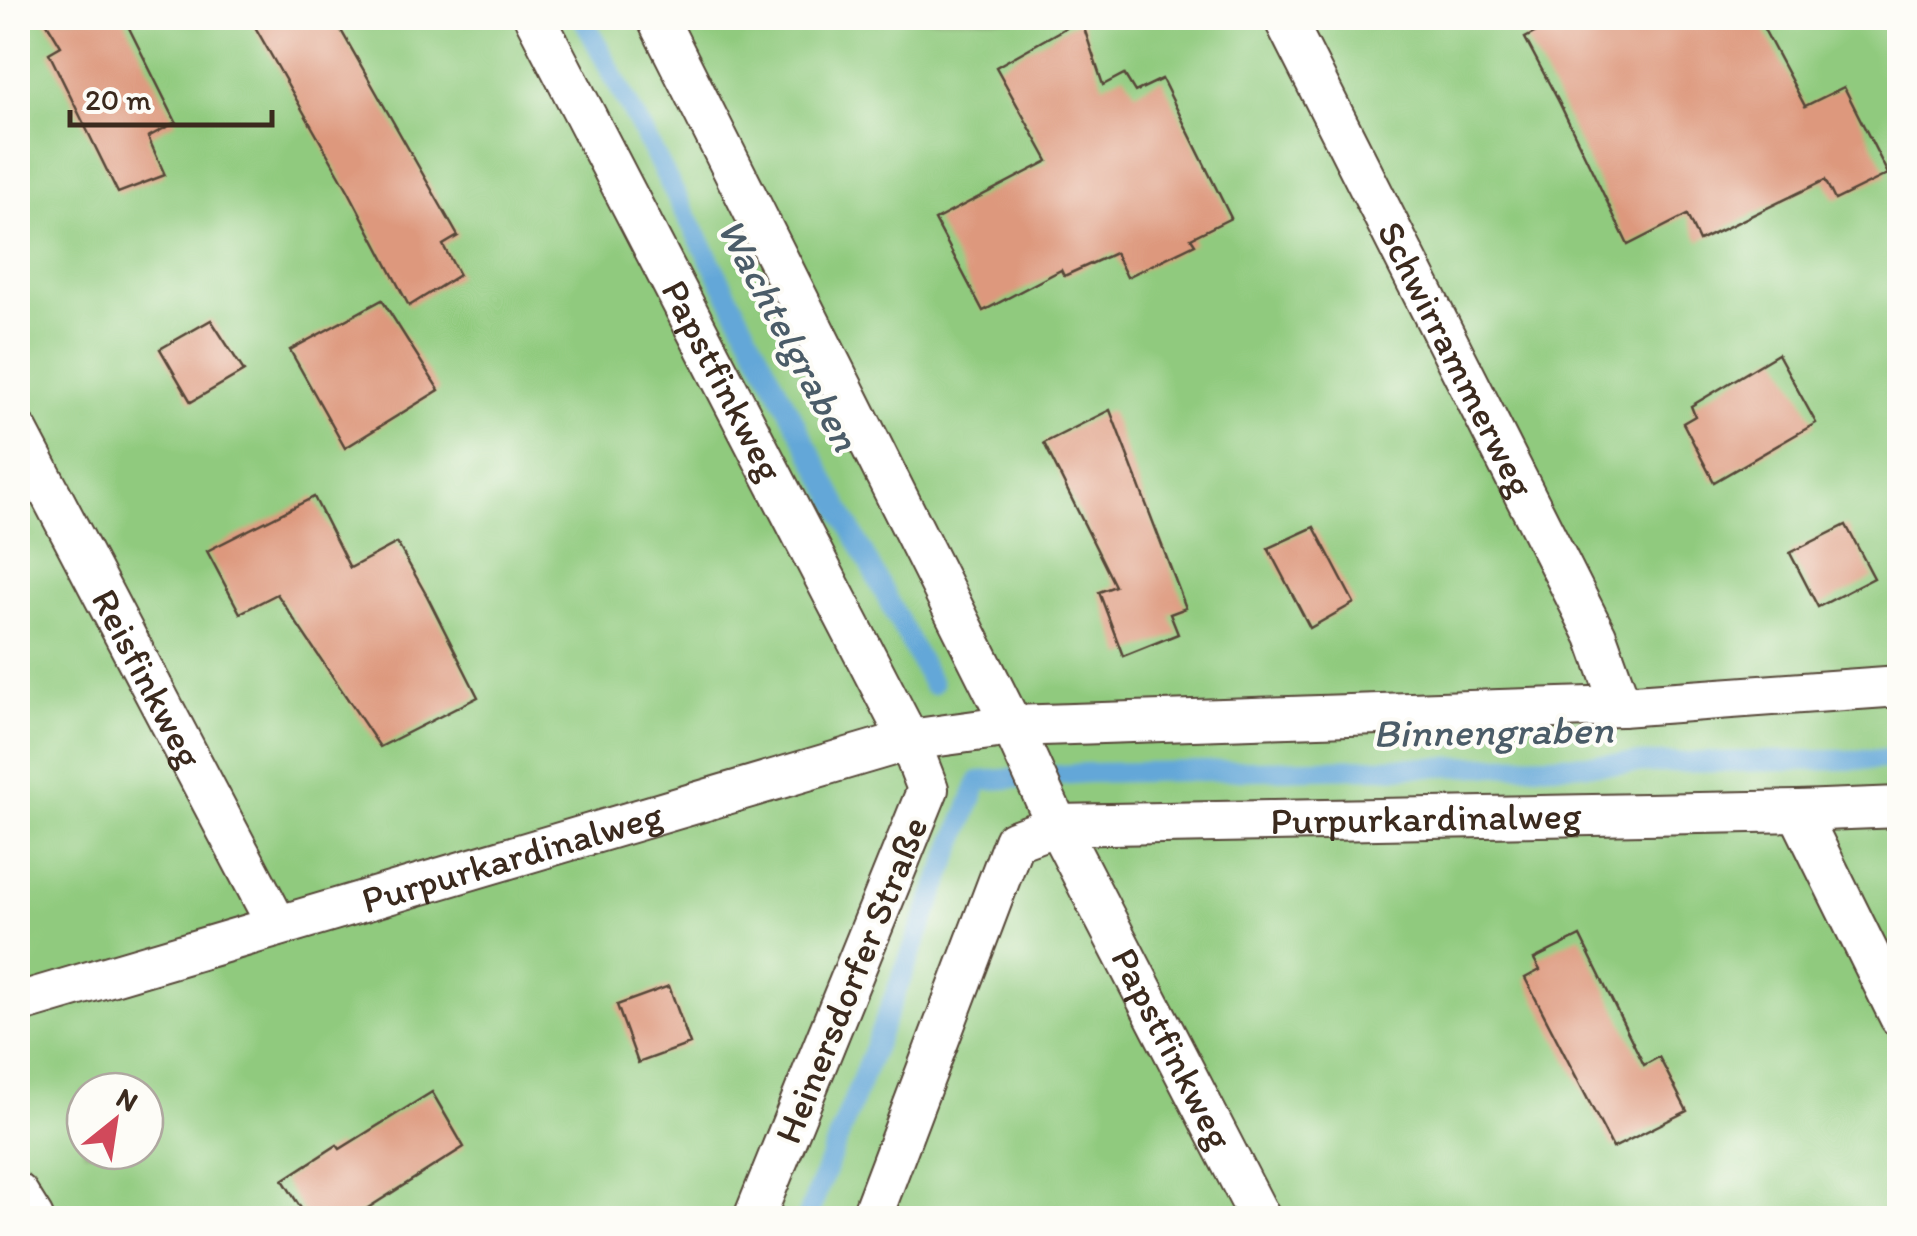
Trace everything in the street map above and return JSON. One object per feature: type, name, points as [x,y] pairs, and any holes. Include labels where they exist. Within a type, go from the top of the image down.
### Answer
[{"type":"lane","name":"Papstfinkweg","points":[[535,18],[909,740]]},
{"type":"lane","points":[[657,18],[1050,810],[1014,841],[871,1218]]},
{"type":"lane","name":"Schwirrammerweg","points":[[1284,18],[1596,636],[1621,706]]},
{"type":"lane","name":"Reisfinkweg","points":[[18,432],[277,925]]},
{"type":"lane","name":"Purpurkardinalweg","points":[[18,1002],[909,740],[1018,739],[1621,706],[1900,686]]},
{"type":"lane","name":"Heinersdorfer Straße","points":[[754,1218],[928,789],[909,740]]},
{"type":"lane","name":"Purpurkardinalweg","points":[[1050,810],[1798,811],[1900,806]]},
{"type":"lane","name":"Papstfinkweg","points":[[1050,810],[1260,1218]]},
{"type":"lane","points":[[1798,811],[1900,1017]]},
{"type":"lane","points":[[18,1194],[33,1218]]},
{"type":"green space","points":[[18,18],[1899,18],[1899,1218],[18,1218]]},
{"type":"building","points":[[44,18],[124,18],[176,122],[148,137],[165,175],[118,193],[49,53],[61,46]]},
{"type":"building","points":[[250,18],[334,18],[458,236],[443,245],[459,275],[409,306]]},
{"type":"building","points":[[1563,18],[1758,18],[1805,106],[1844,87],[1888,174],[1835,200],[1825,180],[1699,241],[1687,215],[1628,245],[1525,38]]},
{"type":"building","points":[[1081,19],[1103,85],[1124,74],[1135,92],[1162,79],[1231,218],[1191,238],[1195,244],[1127,277],[1115,253],[1064,276],[1061,270],[983,311],[935,220],[1048,161],[996,67]]},
{"type":"building","points":[[382,300],[439,390],[345,448],[290,350]]},
{"type":"building","points":[[211,320],[244,371],[191,402],[160,349]]},
{"type":"building","points":[[1778,354],[1816,423],[1714,482],[1683,423],[1695,416],[1691,406]]},
{"type":"building","points":[[1110,410],[1186,608],[1170,614],[1178,634],[1123,656],[1099,592],[1115,586],[1044,443]]},
{"type":"building","points":[[314,497],[350,568],[397,543],[478,697],[380,747],[277,594],[240,613],[207,551]]},
{"type":"building","points":[[1846,525],[1874,578],[1818,607],[1790,553]]},
{"type":"building","points":[[1314,527],[1354,603],[1310,628],[1268,548]]},
{"type":"building","points":[[1580,936],[1644,1065],[1659,1057],[1687,1111],[1613,1148],[1525,978],[1540,970],[1534,959]]},
{"type":"building","points":[[669,986],[690,1044],[638,1063],[617,1005]]},
{"type":"building","points":[[432,1092],[464,1147],[352,1218],[307,1218],[283,1180]]},
{"type":"waterway","name":"Wachtelgraben","points":[[583,18],[932,684]]},
{"type":"waterway","name":"Binnengraben","points":[[807,1218],[979,781],[1087,773],[1900,759]]}]
